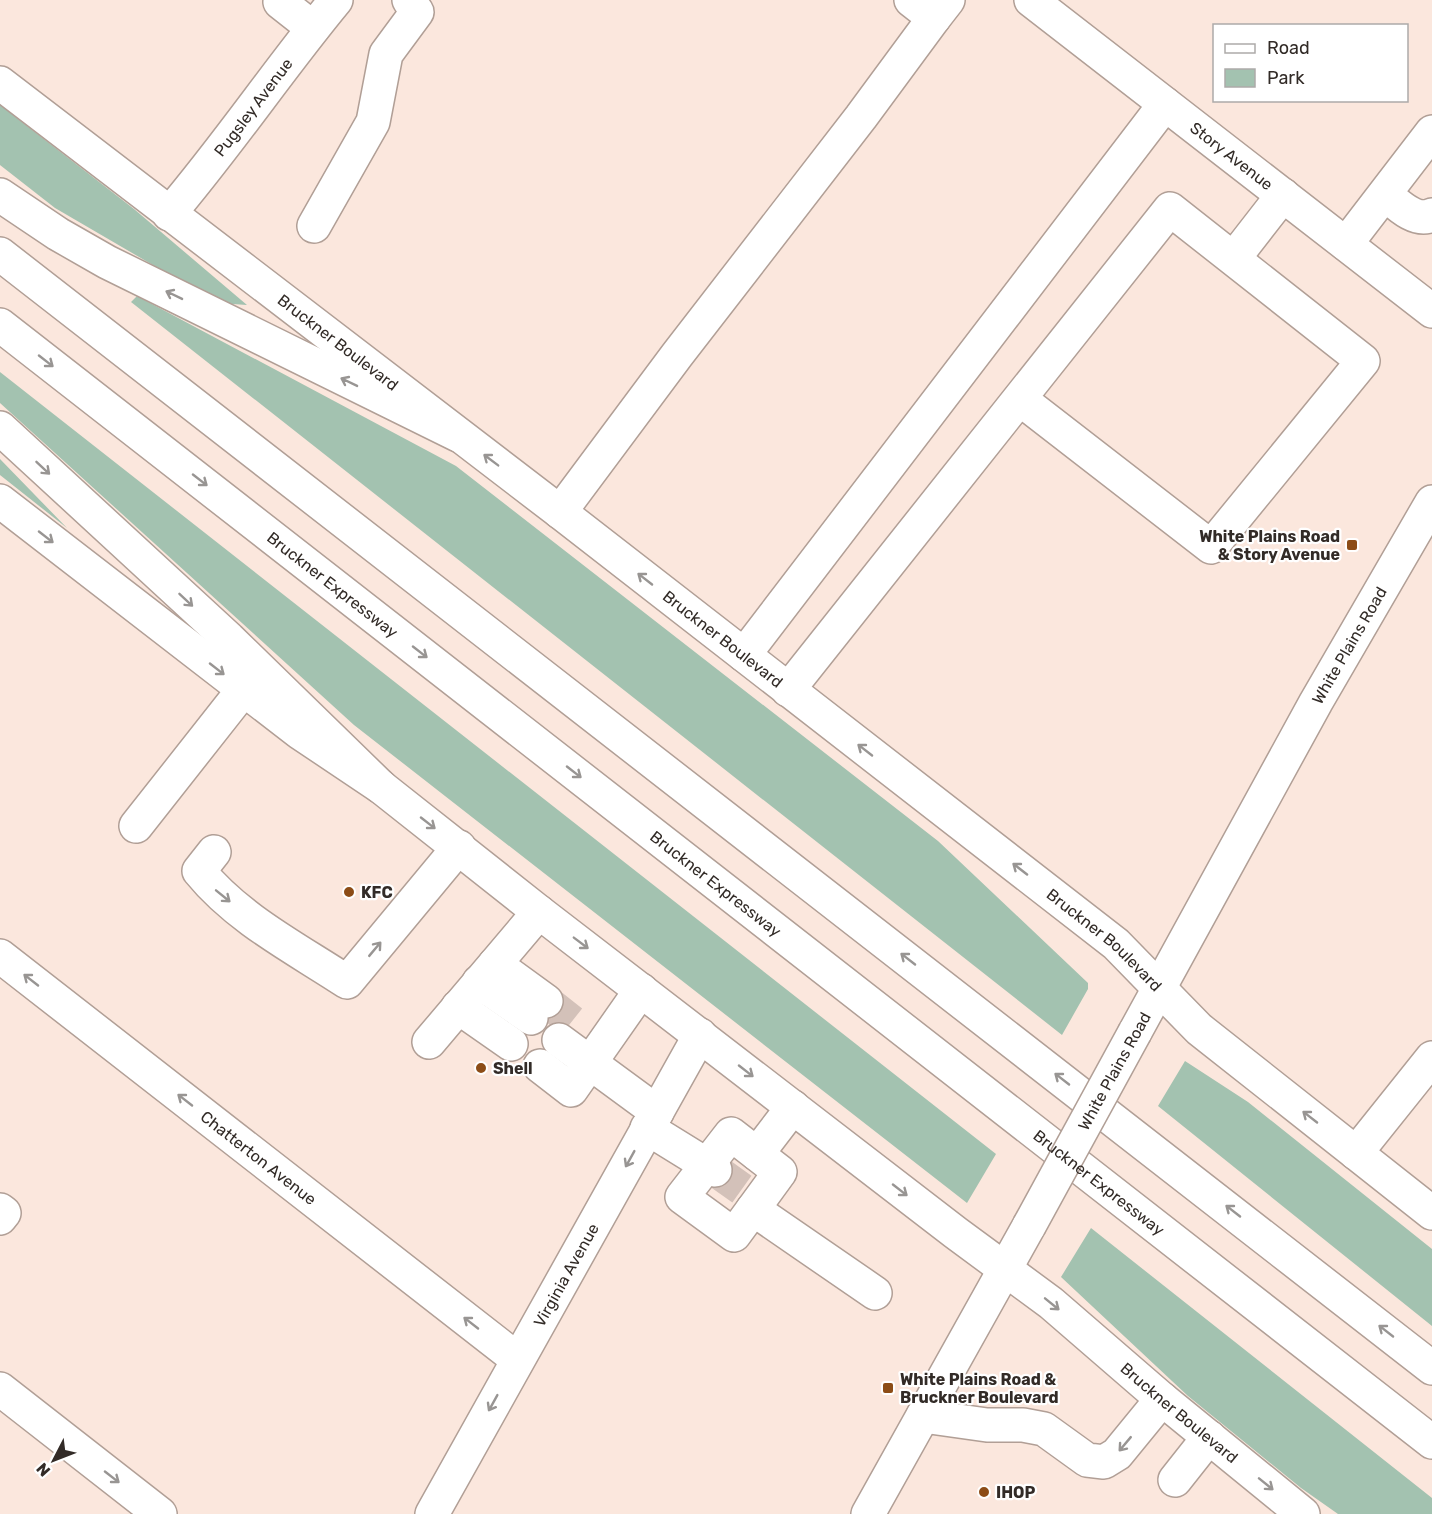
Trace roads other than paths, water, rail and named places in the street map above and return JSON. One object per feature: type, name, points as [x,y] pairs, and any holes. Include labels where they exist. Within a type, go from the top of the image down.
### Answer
[{"type":"main road","name":"Pugsley Avenue","points":[[169,214],[208,167],[336,0]]},
{"type":"main road","points":[[314,226],[374,122],[386,54],[417,12],[409,0]]},
{"type":"main road","name":"Story Avenue","points":[[1031,0],[1432,311]]},
{"type":"main road","points":[[280,2],[313,28]]},
{"type":"main road","points":[[560,512],[683,346],[861,117],[931,6]]},
{"type":"main road","name":"Bruckner Boulevard","points":[[0,83],[560,512],[1116,944],[1199,1029],[1432,1213]]},
{"type":"main road","points":[[744,655],[1165,104]]},
{"type":"main road","points":[[1346,244],[1432,132]]},
{"type":"main road","points":[[1385,194],[1412,214],[1426,218],[1432,215]]},
{"type":"main road","points":[[0,195],[58,234],[107,262],[458,435]]},
{"type":"main road","points":[[1234,258],[1283,195]]},
{"type":"main road","points":[[788,690],[1170,209],[1363,361],[1211,547],[1020,399]]},
{"type":"main road","points":[[0,254],[1432,1368]]},
{"type":"main road","name":"Bruckner Expressway","points":[[0,325],[1432,1442]]},
{"type":"main road","points":[[0,428],[229,639],[381,787]]},
{"type":"main road","name":"Bruckner Boulevard","points":[[0,501],[299,732],[381,787],[539,912],[1051,1303],[1292,1511]]},
{"type":"main road","name":"White Plains Road","points":[[868,1514],[1160,989],[1316,702],[1432,502]]},
{"type":"main road","points":[[136,826],[244,689]]},
{"type":"main road","points":[[214,852],[200,871],[214,890],[252,920],[347,982],[459,847]]},
{"type":"main road","points":[[429,1042],[539,912]]},
{"type":"main road","name":"Chatterton Avenue","points":[[0,956],[518,1359]]},
{"type":"main road","points":[[487,973],[538,1010]]},
{"type":"main road","points":[[540,1066],[571,1090],[641,990]]},
{"type":"main road","points":[[458,1007],[511,1044]]},
{"type":"main road","points":[[567,1031],[597,1054],[652,1120],[711,1167]]},
{"type":"main road","name":"Virginia Avenue","points":[[432,1514],[700,1035]]},
{"type":"main road","points":[[1356,1153],[1432,1058]]},
{"type":"main road","points":[[757,1154],[793,1107]]},
{"type":"main road","points":[[731,1134],[757,1154],[780,1172],[752,1201],[734,1235],[682,1197],[711,1167],[731,1134]]},
{"type":"main road","points":[[752,1201],[875,1293]]},
{"type":"main road","points":[[0,1210],[4,1213],[0,1218]]},
{"type":"main road","points":[[0,1389],[160,1514]]},
{"type":"main road","points":[[922,1416],[987,1425],[1023,1425],[1044,1429],[1087,1460],[1104,1462],[1117,1454],[1162,1399]]},
{"type":"main road","points":[[1175,1480],[1209,1437]]},
{"type":"tunnel","points":[[546,1001],[574,1023]]},
{"type":"tunnel","points":[[715,1170],[746,1192]]},
{"type":"place","name":"White Plains Road & Story Avenue","points":[[1352,545]]},
{"type":"place","name":"KFC","points":[[349,892]]},
{"type":"place","name":"Shell","points":[[481,1068]]},
{"type":"place","name":"White Plains Road & Bruckner Boulevard","points":[[888,1388]]},
{"type":"place","name":"IHOP","points":[[984,1492]]}]
